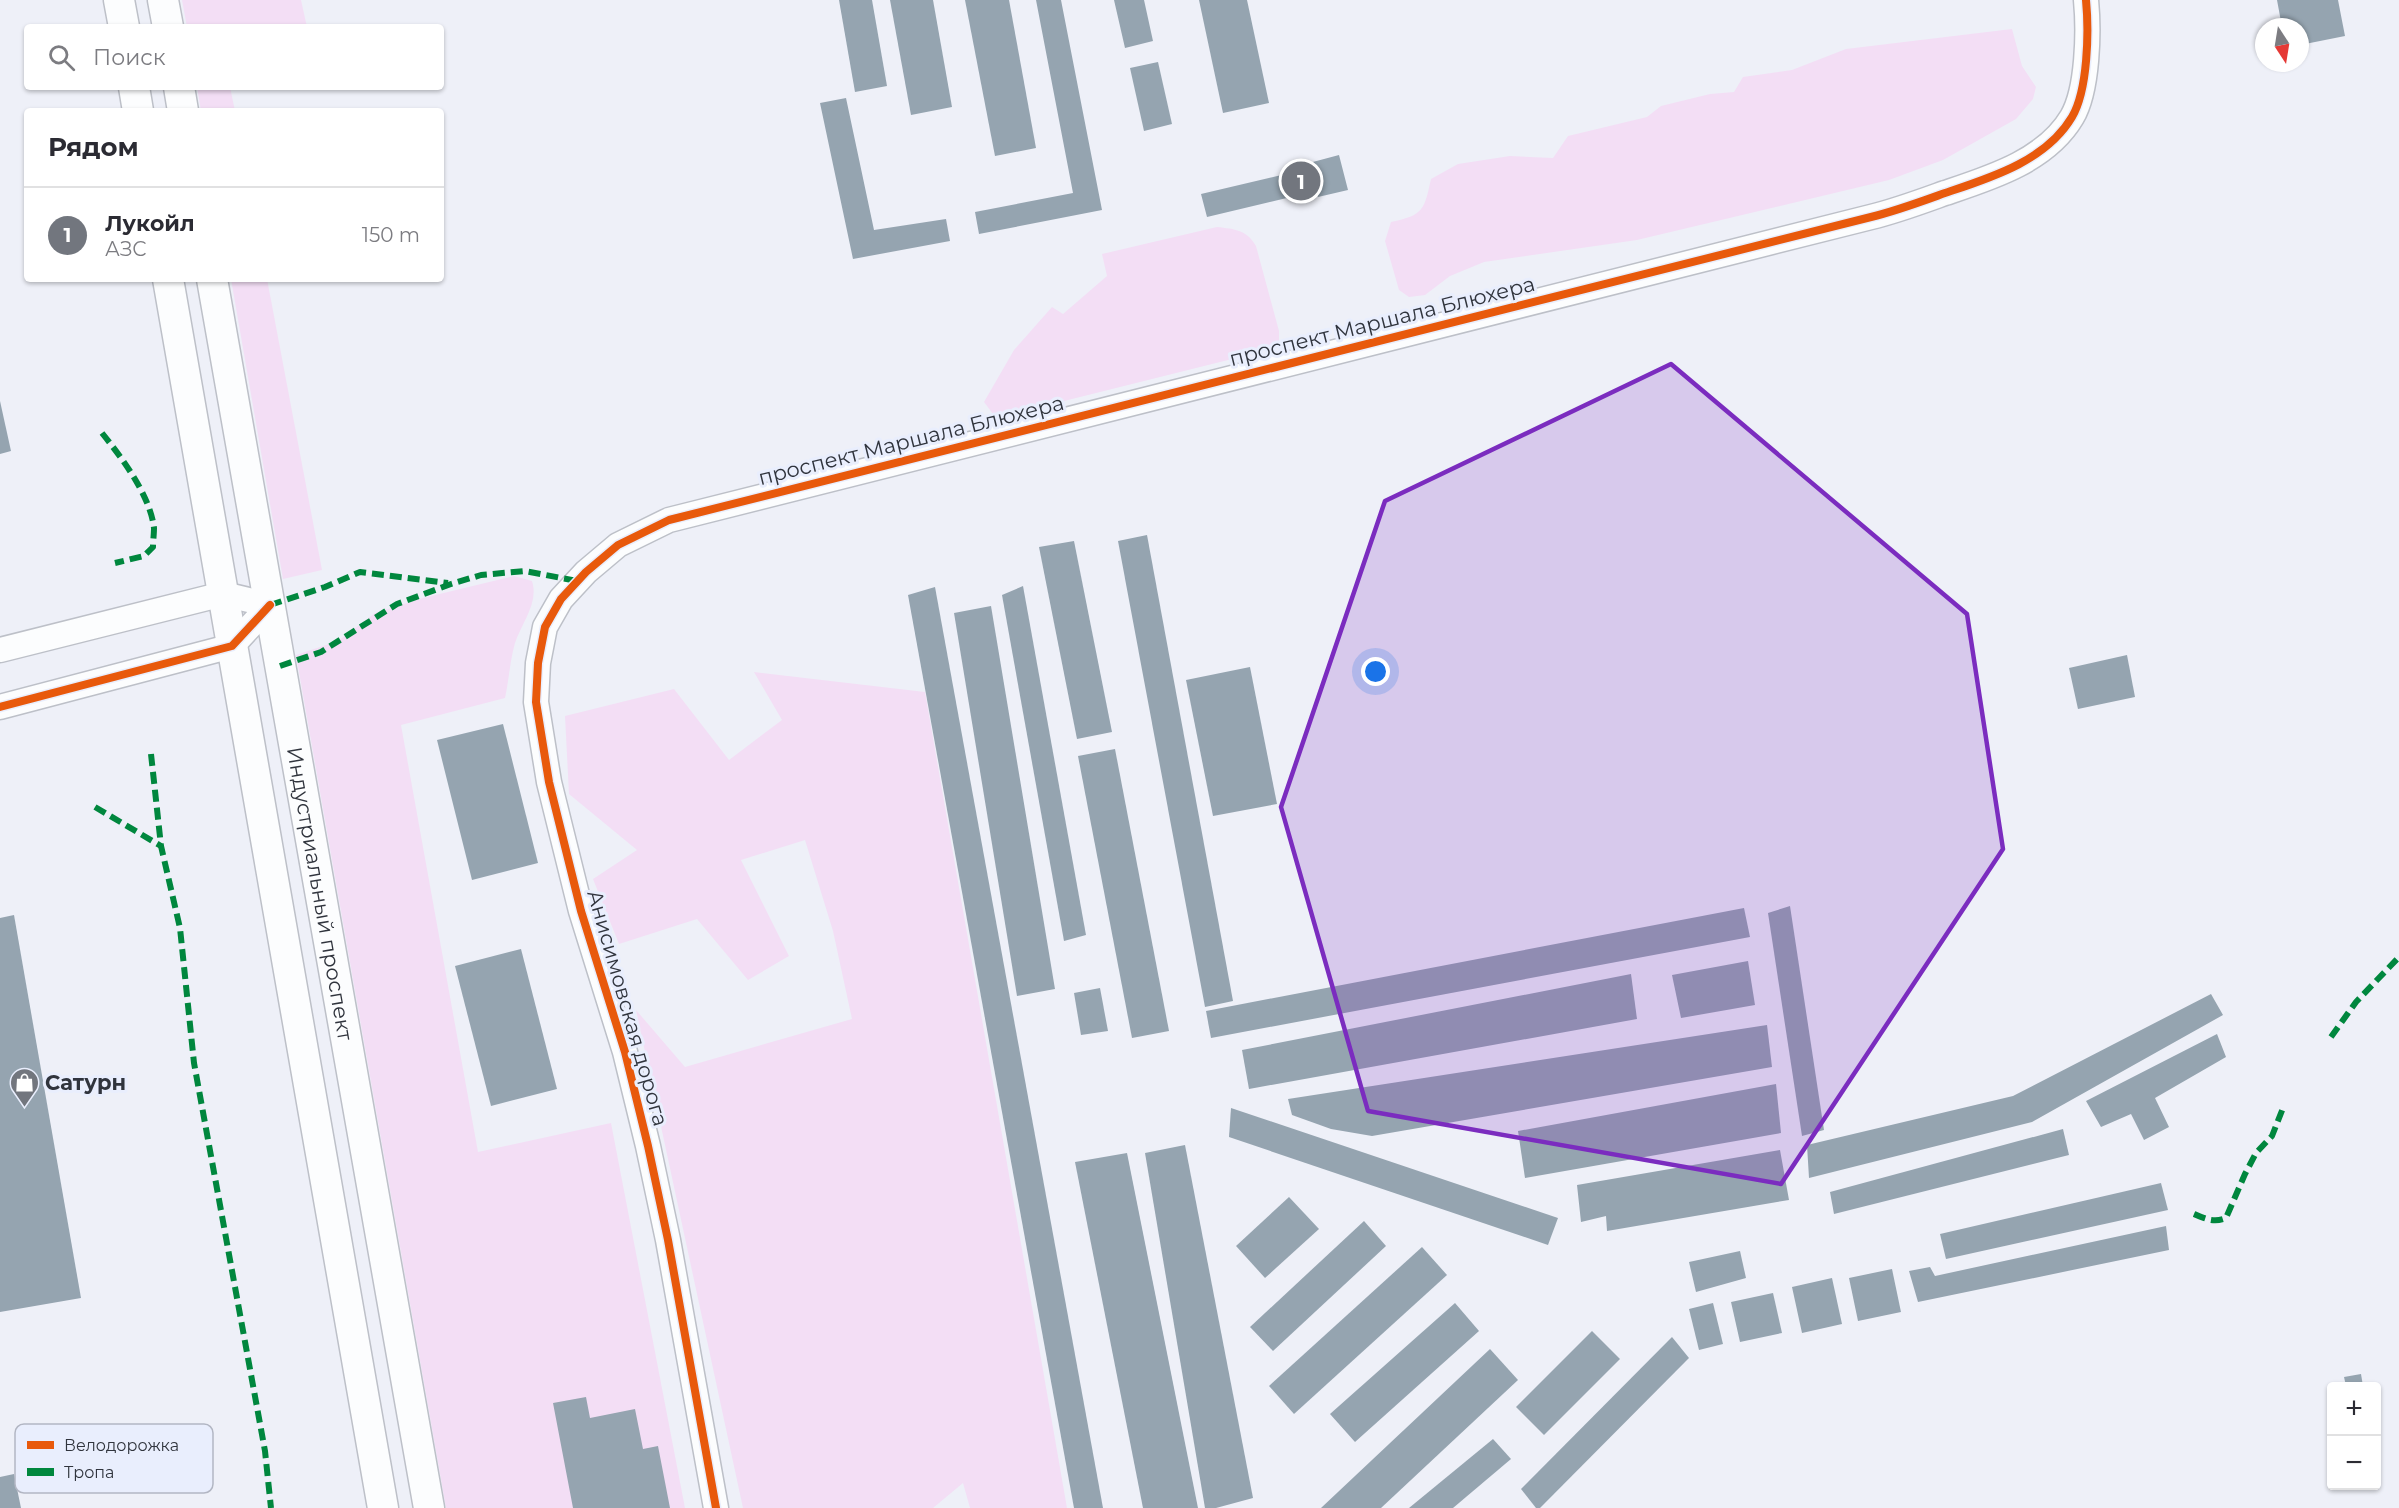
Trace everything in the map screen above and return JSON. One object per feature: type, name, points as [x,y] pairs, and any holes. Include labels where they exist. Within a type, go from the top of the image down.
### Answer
[{"type":"main road","points":[[119,0],[123,24]]},
{"type":"main road","points":[[163,0],[167,24]]},
{"type":"main road","points":[[134,90],[138,108]]},
{"type":"main road","points":[[179,90],[182,108]]},
{"type":"main road","points":[[169,282],[383,1508]]},
{"type":"main road","name":"Индустриальный проспект","points":[[213,282],[429,1508]]},
{"type":"street","name":"проспект Маршала Блюхера","points":[[618,545],[669,519],[1908,207],[1989,179],[2031,157],[2052,140],[2072,117],[2082,86],[2087,50],[2086,0]]},
{"type":"street","name":"Анисимовская дорога","points":[[618,545],[586,572],[561,599],[545,627],[538,663],[536,702],[549,782],[581,910],[625,1052],[648,1146],[668,1240],[716,1508]]},
{"type":"street","points":[[0,650],[223,594],[270,605],[232,646],[0,707]]},
{"type":"highlighted area","points":[[1671,364],[1967,614],[2003,849],[1781,1184],[1368,1111],[1281,807],[1385,501]]},
{"type":"shaded area","points":[[182,0],[301,0],[306,24],[186,24]]},
{"type":"shaded area","points":[[2012,29],[2022,66],[2036,87],[2033,99],[2016,119],[1943,160],[1889,180],[1637,240],[1484,262],[1450,276],[1425,295],[1409,297],[1399,290],[1385,241],[1391,222],[1410,217],[1421,210],[1431,179],[1458,164],[1510,156],[1553,158],[1568,136],[1647,117],[1661,106],[1710,94],[1734,92],[1743,77],[1792,70],[1846,49]]},
{"type":"shaded area","points":[[198,90],[231,90],[234,108],[200,108]]},
{"type":"shaded area","points":[[1217,227],[1240,231],[1256,246],[1279,331],[1279,341],[1272,349],[996,418],[984,402],[1014,350],[1052,307],[1063,314],[1107,276],[1102,254]]},
{"type":"shaded area","points":[[232,282],[268,282],[322,570],[283,579]]},
{"type":"shaded area","points":[[514,576],[532,581],[534,589],[532,605],[515,643],[505,698],[401,725],[478,1152],[611,1123],[685,1508],[446,1508],[296,655],[338,641],[375,613],[423,598]]},
{"type":"shaded area","points":[[754,672],[925,692],[1067,1508],[970,1508],[963,1483],[933,1508],[743,1508],[636,1010],[685,1067],[852,1019],[833,931],[805,840],[741,860],[789,956],[748,980],[697,919],[619,944],[593,879],[637,850],[569,794],[565,716],[674,689],[729,760],[782,720]]},
{"type":"building","points":[[839,0],[872,0],[887,86],[855,92]]},
{"type":"building","points":[[890,0],[933,0],[952,107],[911,115]]},
{"type":"building","points":[[965,0],[1009,0],[1036,148],[995,156]]},
{"type":"building","points":[[1036,0],[1061,0],[1102,210],[979,234],[975,212],[1073,193]]},
{"type":"building","points":[[1114,0],[1144,0],[1153,41],[1125,48]]},
{"type":"building","points":[[1199,0],[1247,0],[1269,103],[1223,113]]},
{"type":"building","points":[[2277,0],[2338,0],[2345,36],[2309,43],[2309,18],[2280,18]]},
{"type":"building","points":[[1158,62],[1172,124],[1144,131],[1130,68]]},
{"type":"building","points":[[846,98],[874,230],[946,219],[950,241],[853,259],[820,103]]},
{"type":"building","points":[[1339,155],[1348,190],[1318,197],[1316,191],[1207,217],[1201,194],[1311,168],[1309,163]]},
{"type":"building","points":[[0,401],[11,451],[0,454]]},
{"type":"building","points":[[1147,535],[1233,1001],[1205,1007],[1118,541]]},
{"type":"building","points":[[1074,541],[1112,732],[1077,739],[1039,547]]},
{"type":"building","points":[[1023,586],[1086,935],[1064,941],[1002,595]]},
{"type":"building","points":[[935,587],[1103,1508],[1074,1508],[908,595]]},
{"type":"building","points":[[991,606],[1055,989],[1017,996],[954,613]]},
{"type":"building","points":[[2127,655],[2135,697],[2078,709],[2069,668]]},
{"type":"building","points":[[1250,667],[1277,804],[1213,816],[1186,680]]},
{"type":"building","points":[[503,724],[538,863],[472,880],[437,740]]},
{"type":"building","points":[[1115,749],[1169,1031],[1132,1038],[1078,756]]},
{"type":"building","points":[[1790,906],[1824,1130],[1802,1136],[1768,913]]},
{"type":"building","points":[[1744,908],[1750,937],[1211,1038],[1206,1011]]},
{"type":"building","name":"Сатурн","points":[[14,915],[81,1298],[0,1312],[0,918]]},
{"type":"building","points":[[521,949],[557,1089],[491,1106],[455,966]]},
{"type":"building","points":[[1748,961],[1755,1005],[1681,1018],[1672,975]]},
{"type":"building","points":[[1631,974],[1637,1019],[1249,1089],[1242,1050]]},
{"type":"building","points":[[1100,988],[1108,1031],[1081,1035],[1074,993]]},
{"type":"building","points":[[2211,994],[2223,1015],[2032,1122],[1809,1178],[1807,1145],[2013,1096]]},
{"type":"building","points":[[1767,1025],[1772,1067],[1372,1136],[1331,1129],[1292,1115],[1288,1099]]},
{"type":"building","points":[[2217,1034],[2226,1057],[2155,1098],[2169,1127],[2144,1140],[2131,1114],[2101,1127],[2086,1101]]},
{"type":"building","points":[[1776,1084],[1781,1133],[1525,1178],[1518,1131]]},
{"type":"building","points":[[1231,1108],[1558,1218],[1548,1245],[1229,1137]]},
{"type":"building","points":[[2063,1129],[2069,1155],[1834,1214],[1830,1192]]},
{"type":"building","points":[[1185,1145],[1253,1498],[1216,1508],[1205,1508],[1145,1153]]},
{"type":"building","points":[[1780,1150],[1789,1200],[1607,1231],[1606,1216],[1581,1222],[1577,1185]]},
{"type":"building","points":[[1127,1153],[1198,1508],[1143,1508],[1075,1162]]},
{"type":"building","points":[[2161,1183],[2168,1210],[1946,1259],[1940,1234]]},
{"type":"building","points":[[1289,1197],[1319,1229],[1265,1278],[1236,1246]]},
{"type":"building","points":[[1364,1221],[1386,1246],[1273,1351],[1250,1327]]},
{"type":"building","points":[[2166,1226],[2169,1250],[1918,1302],[1909,1271],[1930,1267],[1935,1276]]},
{"type":"building","points":[[1422,1247],[1447,1275],[1294,1414],[1269,1386]]},
{"type":"building","points":[[1740,1251],[1746,1278],[1696,1292],[1689,1262]]},
{"type":"building","points":[[1892,1269],[1901,1312],[1858,1321],[1849,1278]]},
{"type":"building","points":[[1832,1278],[1842,1324],[1802,1333],[1792,1287]]},
{"type":"building","points":[[1773,1293],[1782,1333],[1740,1342],[1731,1302]]},
{"type":"building","points":[[1455,1303],[1479,1331],[1355,1442],[1330,1414]]},
{"type":"building","points":[[1713,1303],[1723,1344],[1699,1350],[1689,1309]]},
{"type":"building","points":[[1592,1331],[1620,1359],[1544,1435],[1516,1407]]},
{"type":"building","points":[[1672,1337],[1689,1358],[1540,1508],[1536,1508],[1521,1489]]},
{"type":"building","points":[[1490,1349],[1518,1380],[1381,1508],[1321,1508]]},
{"type":"building","points":[[2361,1374],[2362,1382],[2345,1382],[2344,1377]]},
{"type":"building","points":[[586,1397],[590,1418],[635,1409],[643,1449],[658,1446],[670,1508],[573,1508],[553,1403]]},
{"type":"building","points":[[1493,1439],[1511,1459],[1453,1508],[1409,1508]]},
{"type":"building","points":[[14,1474],[15,1493],[18,1493],[21,1508],[0,1508],[0,1477]]},
{"type":"marked path","points":[[102,433],[141,490],[154,528],[153,547],[144,556],[115,563]]},
{"type":"marked path","points":[[280,666],[321,652],[397,604],[481,575],[525,571],[577,581]]},
{"type":"marked path","points":[[270,605],[325,587],[360,572],[448,583]]},
{"type":"marked path","points":[[151,754],[161,846],[180,928],[194,1063],[265,1451],[271,1508]]},
{"type":"marked path","points":[[95,807],[161,846]]},
{"type":"marked path","points":[[2331,1037],[2356,1002],[2399,957]]},
{"type":"marked path","points":[[2194,1214],[2206,1219],[2226,1218],[2245,1174],[2256,1153],[2272,1136],[2283,1108]]},
{"type":"cycle path","points":[[716,1508],[668,1240],[648,1146],[625,1052],[581,911],[549,782],[536,702],[538,663],[545,627],[561,599],[586,572],[618,545],[669,520],[1880,215],[1998,174],[2016,166],[2048,145],[2072,117],[2081,92],[2086,60],[2086,0]]},
{"type":"cycle path","points":[[0,707],[232,646],[270,605]]},
{"type":"place","name":"Лукойл","points":[[1301,181]]},
{"type":"place","name":"Сатурн","points":[[24,1108]]}]
